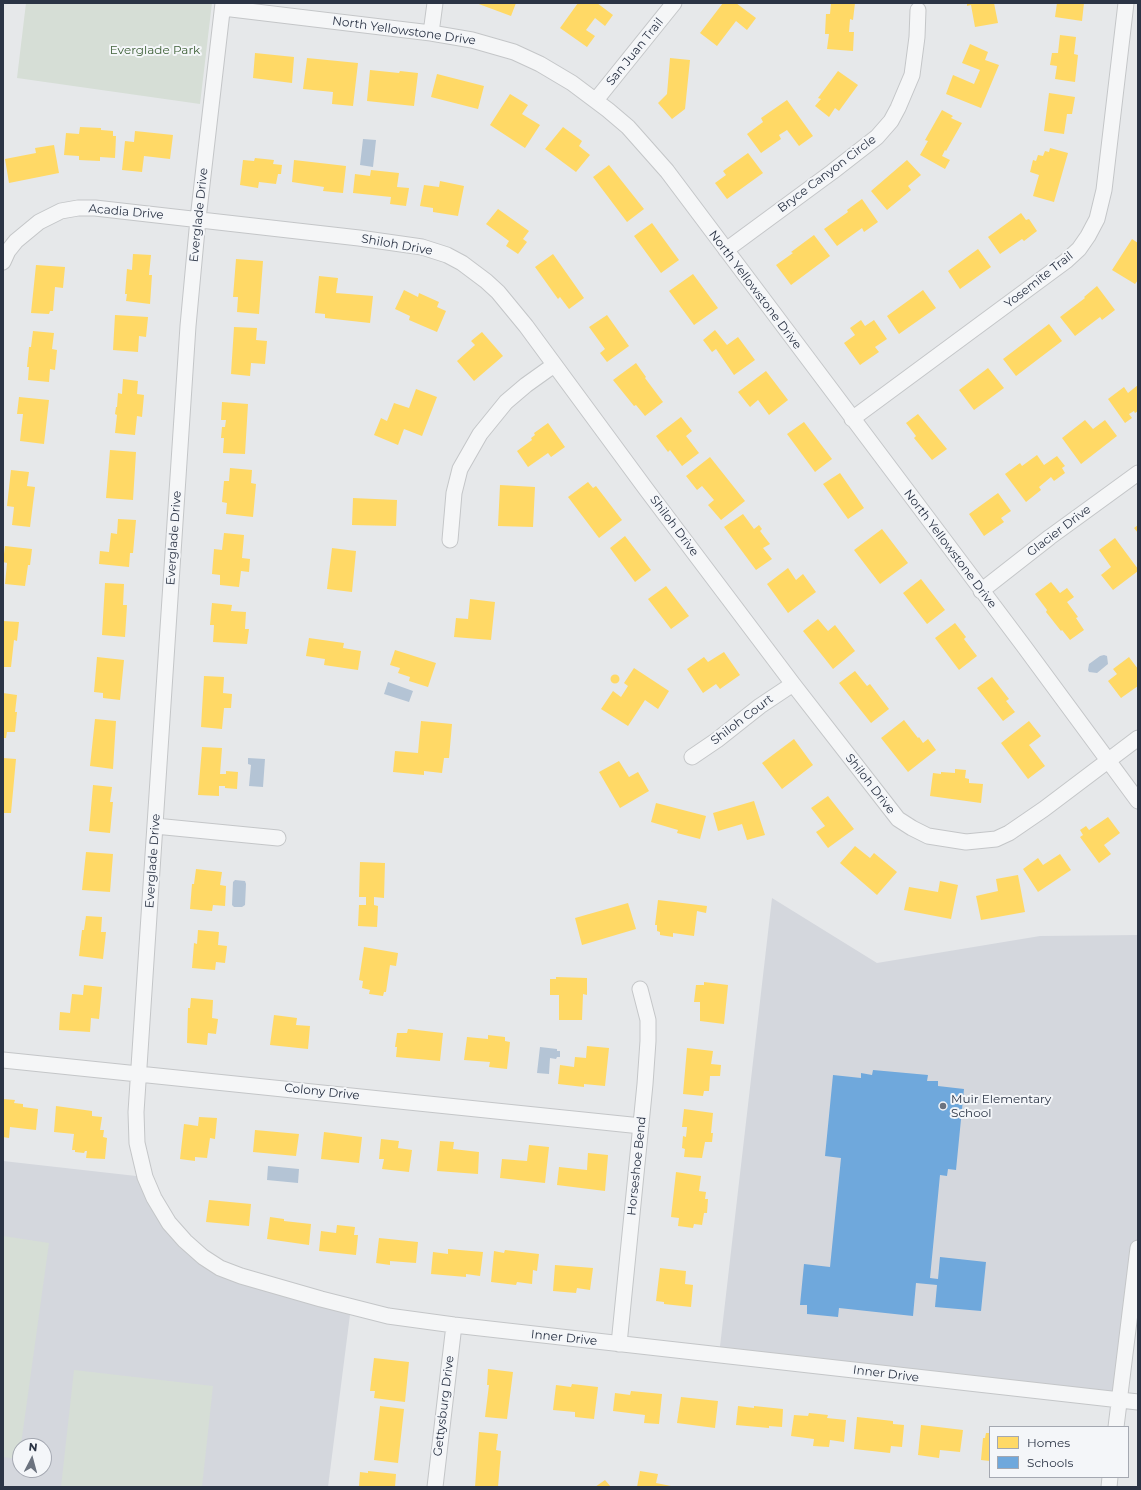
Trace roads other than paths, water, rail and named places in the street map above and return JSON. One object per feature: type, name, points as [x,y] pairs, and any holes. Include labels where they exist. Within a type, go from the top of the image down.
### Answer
[{"type":"street","points":[[431,33],[435,3]]},
{"type":"street","name":"San Juan Trail","points":[[596,100],[674,3]]},
{"type":"street","name":"Yosemite Trail","points":[[852,419],[1066,261],[1079,249],[1088,236],[1097,219],[1104,190],[1126,3]]},
{"type":"street","name":"North Yellowstone Drive","points":[[223,5],[431,33],[472,40],[514,52],[572,83],[596,100],[628,127],[667,171],[1138,801]]},
{"type":"street","name":"Everglade Drive","points":[[138,1074],[188,326],[198,219],[223,5]]},
{"type":"street","name":"Bryce Canyon Circle","points":[[726,250],[843,164],[877,137],[891,121],[912,75],[917,37],[918,10]]},
{"type":"street","name":"Acadia Drive","points":[[3,262],[8,251],[24,234],[39,222],[61,212],[78,208],[95,208],[198,219]]},
{"type":"street","name":"Shiloh Drive","points":[[198,219],[422,247],[447,255],[462,263],[486,281],[498,292],[526,326],[793,684],[898,819],[912,828],[928,836],[966,842],[996,839],[1009,833],[1044,809],[1138,738]]},
{"type":"street","points":[[450,540],[454,493],[460,469],[480,434],[506,402],[526,385],[554,365]]},
{"type":"street","name":"Glacier Drive","points":[[981,591],[1050,537],[1138,473]]},
{"type":"street","name":"Shiloh Court","points":[[692,757],[717,740],[760,706],[793,684]]},
{"type":"street","points":[[155,826],[278,838]]},
{"type":"street","name":"Horseshoe Bend","points":[[619,1344],[645,1084],[648,1034],[648,1020],[640,989]]},
{"type":"street","name":"Colony Drive","points":[[3,1060],[641,1126]]},
{"type":"street","name":"Inner Drive","points":[[138,1074],[136,1112],[137,1143],[145,1177],[154,1198],[169,1223],[186,1242],[203,1257],[220,1268],[241,1276],[388,1316],[619,1344],[1138,1402]]},
{"type":"street","points":[[1116,1426],[1138,1248]]},
{"type":"street","name":"Gettysburg Drive","points":[[435,1487],[454,1325]]},
{"type":"water","points":[[363,139],[376,140],[373,167],[360,165]]},
{"type":"water","points":[[1100,656],[1107,656],[1108,664],[1097,673],[1089,672],[1089,664]]},
{"type":"water","points":[[388,682],[413,691],[409,702],[384,694]]},
{"type":"water","points":[[248,758],[265,759],[263,787],[249,786],[251,765],[248,764]]},
{"type":"water","points":[[235,880],[245,881],[246,884],[245,905],[242,907],[234,907],[232,905],[233,882]]},
{"type":"water","points":[[540,1047],[557,1049],[557,1051],[560,1051],[560,1057],[557,1057],[556,1059],[550,1058],[549,1074],[537,1073]]},
{"type":"water","points":[[268,1166],[299,1169],[298,1183],[267,1180]]},
{"type":"place","name":"Muir Elementary School","points":[[943,1106]]},
{"type":"park label","name":"Everglade Park","points":[[155,50]]}]
